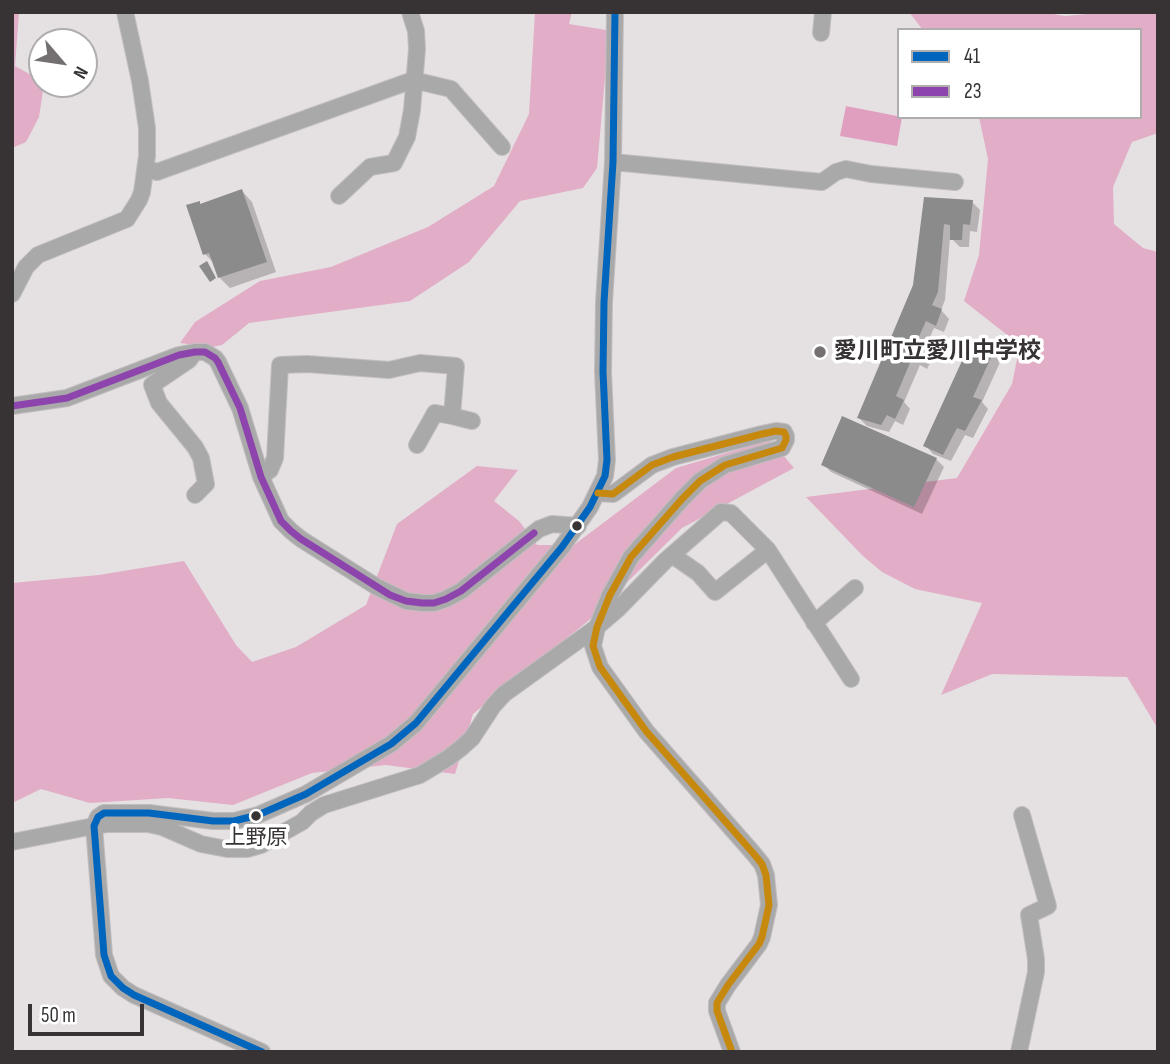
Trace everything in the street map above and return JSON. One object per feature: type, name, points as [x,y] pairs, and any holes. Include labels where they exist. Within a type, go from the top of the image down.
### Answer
[{"type":"street","points":[[12,294],[26,267],[38,255],[127,219],[139,200],[148,156],[147,128],[125,12]]},
{"type":"street","points":[[339,196],[370,167],[394,163],[407,137],[417,49],[416,31],[410,12]]},
{"type":"street","points":[[262,1052],[134,995],[111,976],[104,955],[94,826],[98,817],[104,813],[149,813],[213,821],[234,821],[258,815],[306,794],[391,744],[416,723],[578,526],[598,493],[605,476],[607,460],[603,372],[604,302],[613,162],[615,12]]},
{"type":"street","points":[[821,33],[823,12]]},
{"type":"street","points":[[146,168],[157,172],[413,80],[451,89],[502,147]]},
{"type":"street","points":[[613,162],[822,182],[836,172],[846,169],[955,182]]},
{"type":"street","points":[[195,352],[189,360],[152,385],[159,403],[201,458],[206,484],[195,495]]},
{"type":"street","points":[[12,406],[67,398],[178,355],[205,352],[215,358],[220,366],[240,408],[261,477],[281,521],[291,531],[377,587],[406,601],[434,603],[446,599],[461,591],[539,529],[552,524],[578,526]]},
{"type":"street","points":[[261,477],[270,470],[275,458],[280,365],[307,364],[389,370],[420,363],[456,366],[452,416]]},
{"type":"street","points":[[417,445],[435,414],[472,421]]},
{"type":"street","points":[[598,493],[613,494],[652,465],[673,457],[776,431],[784,432],[786,436],[782,448],[725,466],[694,487],[631,557],[610,595],[597,627],[593,646],[600,667],[646,731],[762,864],[769,905],[762,937],[717,1003],[717,1011],[732,1052]]},
{"type":"street","points":[[12,842],[94,826],[120,824],[155,825],[211,846],[237,850],[254,848],[302,822],[324,806],[409,779],[431,769],[472,738],[493,706],[504,695],[597,627],[664,561],[721,512],[731,513],[768,550],[851,679]]},
{"type":"street","points":[[672,555],[698,573],[715,592],[768,550]]},
{"type":"street","points":[[814,623],[855,588]]},
{"type":"street","points":[[1018,1052],[1036,972],[1029,915],[1048,906],[1022,815]]},
{"type":"shaded area","points":[[12,12],[19,12],[15,66],[28,73],[28,98],[42,98],[39,117],[26,142],[12,148]]},
{"type":"shaded area","points":[[535,12],[572,12],[569,24],[606,30],[608,44],[597,168],[583,188],[520,201],[469,262],[410,301],[249,323],[222,345],[212,347],[180,343],[195,322],[260,281],[331,267],[428,227],[494,186],[529,114]]},
{"type":"shaded area","points":[[909,12],[1042,12],[1065,16],[1158,12],[1158,133],[1132,142],[1113,187],[1114,224],[1143,248],[1158,252],[1158,729],[1127,677],[992,674],[941,695],[982,603],[915,589],[882,572],[806,497],[957,478],[1012,384],[1020,345],[964,301],[979,255],[988,159],[979,119],[1142,119],[1142,28],[921,28]]},
{"type":"shaded area","points":[[846,106],[902,119],[897,146],[840,136]]},
{"type":"shaded area","points":[[770,440],[794,468],[682,528],[588,621],[473,714],[455,774],[386,765],[312,773],[233,805],[168,798],[90,803],[41,789],[12,803],[12,583],[99,575],[184,561],[236,645],[252,662],[296,647],[366,605],[397,524],[477,466],[518,470],[494,501],[519,521],[537,545],[574,545],[676,468]]},
{"type":"building","points":[[242,189],[267,262],[218,278],[209,253],[203,255],[186,205],[200,201],[200,204]]},
{"type":"building","points":[[924,197],[973,200],[970,225],[963,224],[962,240],[950,240],[950,225],[944,224],[938,292],[932,305],[942,309],[936,326],[926,321],[917,341],[927,345],[919,362],[912,358],[896,396],[904,400],[895,419],[887,415],[881,425],[857,418],[913,285]]},
{"type":"building","points":[[207,261],[216,278],[210,282],[199,266]]},
{"type":"building","points":[[972,339],[995,349],[973,397],[982,400],[965,431],[957,428],[943,455],[923,446]]},
{"type":"building","points":[[842,416],[937,458],[914,507],[821,465]]},
{"type":"transit line","name":"41","points":[[262,1052],[134,995],[111,976],[104,955],[94,826],[98,817],[104,813],[149,813],[213,821],[234,821],[258,815],[306,794],[391,744],[416,723],[562,547],[590,507],[605,476],[607,460],[603,372],[604,302],[613,162],[615,12]]},
{"type":"transit line","name":"23","points":[[12,406],[67,398],[179,355],[205,352],[218,362],[240,408],[261,477],[281,521],[301,539],[390,595],[422,603],[446,599],[461,591],[534,533]]},
{"type":"transit line","points":[[598,493],[613,494],[652,465],[673,457],[776,431],[784,432],[786,436],[782,448],[725,465],[700,481],[682,499],[631,557],[610,595],[597,627],[593,646],[600,667],[646,731],[753,853],[762,864],[766,875],[769,905],[762,937],[717,1003],[717,1011],[732,1052]]},
{"type":"place","name":"愛川町立愛川中学校","points":[[820,352]]},
{"type":"place","name":"上野原","points":[[256,816]]}]
